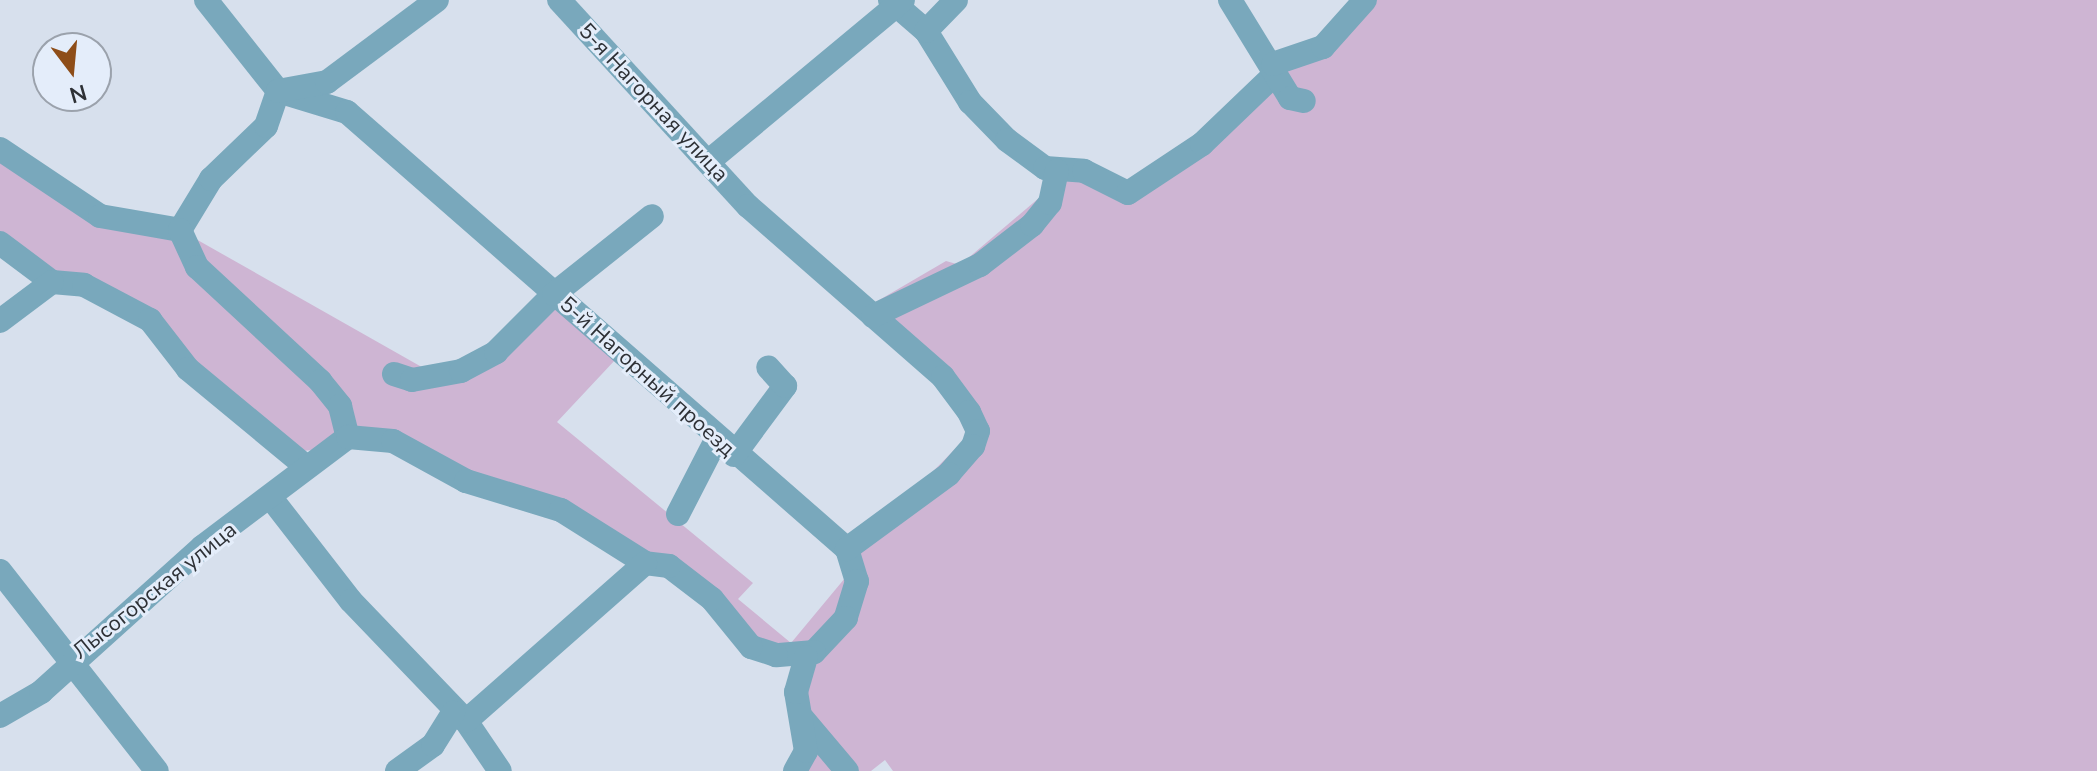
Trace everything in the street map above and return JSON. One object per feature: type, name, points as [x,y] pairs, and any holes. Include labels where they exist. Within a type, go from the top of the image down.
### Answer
[{"type":"street","points":[[206,0],[278,91]]},
{"type":"street","points":[[278,91],[327,82],[437,0]]},
{"type":"street","name":"5-я Нагорная улица","points":[[559,0],[748,206],[873,316]]},
{"type":"street","points":[[926,31],[956,0]]},
{"type":"street","points":[[1230,0],[1290,98],[1304,101]]},
{"type":"street","points":[[709,161],[896,2],[926,31],[989,124],[1057,171],[1084,171],[1128,193],[1202,144],[1274,69],[1323,47],[1365,0]]},
{"type":"street","points":[[180,230],[211,179],[266,126],[278,91]]},
{"type":"street","name":"5-й Нагорный проезд","points":[[278,91],[347,112],[725,448],[847,549]]},
{"type":"street","points":[[0,149],[100,216],[180,230]]},
{"type":"street","points":[[802,766],[803,719],[796,692],[806,657],[853,603],[857,581],[847,549],[949,474],[978,431],[943,377],[873,316],[980,265],[1032,225],[1050,203],[1057,171]]},
{"type":"street","points":[[394,374],[412,380],[461,371],[496,352],[554,294],[652,216]]},
{"type":"street","points":[[180,230],[197,267],[320,381],[340,406],[348,437],[393,441],[504,497],[561,510],[645,563],[669,566],[689,581],[751,647],[806,657]]},
{"type":"street","points":[[0,243],[52,282],[84,285],[150,320],[188,369],[304,465]]},
{"type":"street","points":[[0,321],[52,282]]},
{"type":"street","points":[[678,514],[725,448],[785,386],[768,367]]},
{"type":"street","name":"Лысогорская улица","points":[[0,716],[41,692],[70,659],[271,498],[304,465],[348,437]]},
{"type":"street","points":[[271,498],[460,717],[500,771]]},
{"type":"street","points":[[397,771],[433,745],[460,717],[645,563]]},
{"type":"street","points":[[0,571],[157,771]]},
{"type":"street","points":[[803,719],[847,771]]},
{"type":"shaded area","points":[[1371,0],[2097,0],[2097,771],[893,771],[885,760],[871,771],[802,771],[807,669],[850,620],[856,549],[972,432],[939,380],[857,313],[946,261],[960,265],[1066,175],[1110,192],[1273,82]]},
{"type":"shaded area","points":[[0,155],[68,202],[187,234],[427,370],[468,362],[543,296],[616,359],[557,422],[753,583],[738,599],[791,643],[850,572],[849,599],[812,649],[754,640],[715,597],[405,442],[302,451],[166,338],[69,275],[0,252]]}]
